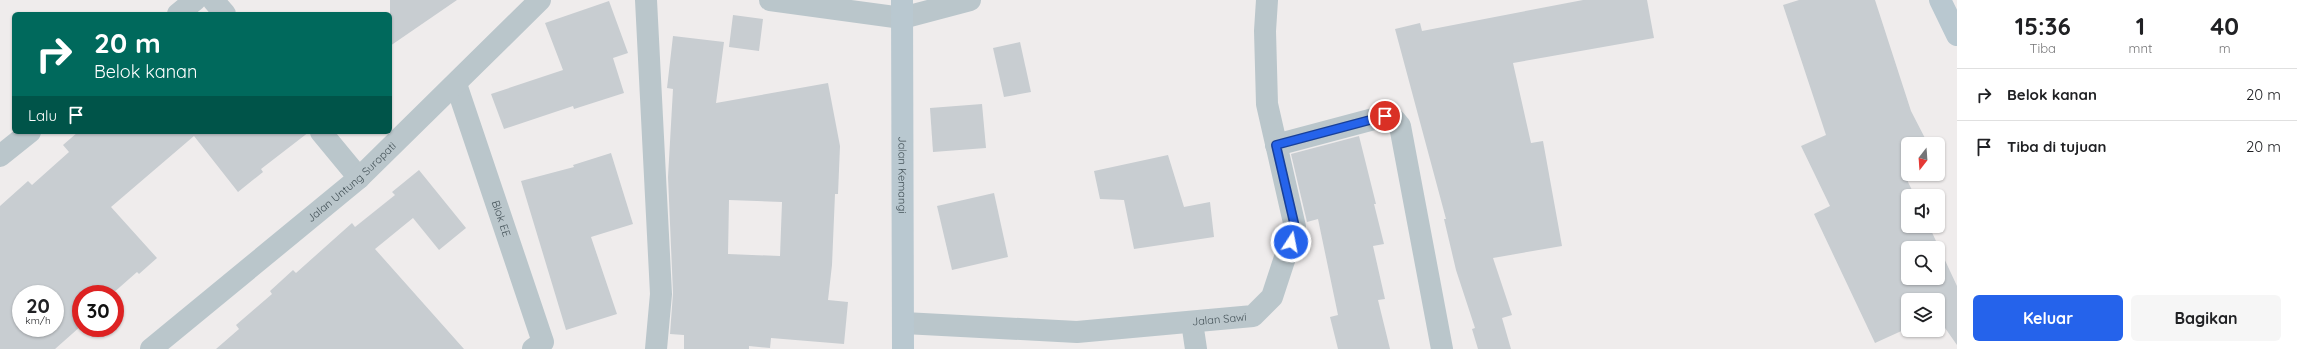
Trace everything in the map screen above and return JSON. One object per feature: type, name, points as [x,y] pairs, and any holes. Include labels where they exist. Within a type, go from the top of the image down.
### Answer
[{"type":"street","points":[[180,12],[195,0]]},
{"type":"street","points":[[214,0],[223,12]]},
{"type":"street","name":"Jalan Untung Suropati","points":[[151,349],[359,178],[540,0]]},
{"type":"street","points":[[646,0],[661,294],[656,349]]},
{"type":"street","points":[[770,0],[902,9],[970,0]]},
{"type":"street","name":"Jalan Sawi","points":[[904,323],[1077,332],[1253,316],[1272,297],[1295,227],[1267,104],[1265,31],[1267,0]]},
{"type":"street","points":[[1940,0],[1957,35]]},
{"type":"street","name":"Jalan Kemangi","points":[[902,9],[903,349]]},
{"type":"street","name":"Blok EE","points":[[456,84],[541,347]]},
{"type":"street","points":[[1276,145],[1385,116],[1398,123],[1400,126],[1442,349]]},
{"type":"street","points":[[0,156],[28,134]]},
{"type":"street","points":[[324,134],[359,178]]},
{"type":"street","points":[[1192,322],[1196,349]]},
{"type":"building","points":[[390,0],[457,0],[392,45],[392,12],[390,12]]},
{"type":"building","points":[[1583,0],[1647,0],[1654,38],[1513,63],[1531,143],[1543,141],[1562,246],[1493,258],[1512,315],[1502,318],[1511,349],[1478,349],[1472,329],[1475,328],[1456,270],[1444,219],[1446,219],[1395,29],[1420,23],[1422,31]]},
{"type":"building","points":[[1799,0],[1875,0],[1911,111],[1924,137],[1901,137],[1901,181],[1908,181],[1912,189],[1901,189],[1901,233],[1932,233],[1936,241],[1901,241],[1901,285],[1945,285],[1945,260],[1957,286],[1957,345],[1945,328],[1945,293],[1901,293],[1901,331],[1875,343],[1814,214],[1830,206],[1801,146],[1826,135],[1783,5]]},
{"type":"building","points":[[609,1],[628,53],[613,58],[624,93],[574,109],[573,106],[504,129],[491,94],[563,70],[545,23]]},
{"type":"building","points":[[733,15],[763,19],[759,51],[729,47]]},
{"type":"building","points":[[673,36],[724,42],[716,103],[828,83],[840,146],[838,194],[835,194],[832,265],[828,300],[848,302],[844,344],[771,338],[770,348],[749,346],[749,349],[684,349],[684,335],[670,334],[673,293],[668,177],[673,89],[667,88]],"holes":[[[729,200],[782,202],[780,256],[728,254]]]},
{"type":"building","points":[[1020,42],[1031,92],[1004,97],[993,48]]},
{"type":"building","points":[[982,104],[986,148],[933,152],[930,108]]},
{"type":"building","points":[[76,134],[306,134],[261,169],[263,172],[238,192],[194,136],[111,207],[157,258],[139,274],[137,272],[122,285],[72,285],[72,334],[55,349],[0,349],[0,206],[28,181],[32,185],[69,152],[63,145]]},
{"type":"building","points":[[1359,136],[1376,204],[1374,204],[1384,244],[1373,246],[1385,299],[1378,300],[1390,349],[1338,349],[1330,317],[1338,315],[1318,219],[1307,222],[1291,154]]},
{"type":"building","points":[[611,153],[633,224],[591,237],[617,314],[566,330],[521,181],[574,167],[573,165]]},
{"type":"building","points":[[1168,155],[1184,207],[1210,202],[1214,237],[1134,249],[1124,200],[1100,199],[1094,171]]},
{"type":"building","points":[[419,170],[466,228],[439,250],[413,218],[375,249],[464,349],[216,349],[239,329],[236,325],[272,294],[270,291],[293,270],[296,273],[352,223],[355,227],[395,195],[392,192]]},
{"type":"building","points":[[994,193],[1008,257],[952,270],[937,206]]},
{"type":"route","points":[[1291,242],[1295,227],[1276,145],[1385,116]]}]
